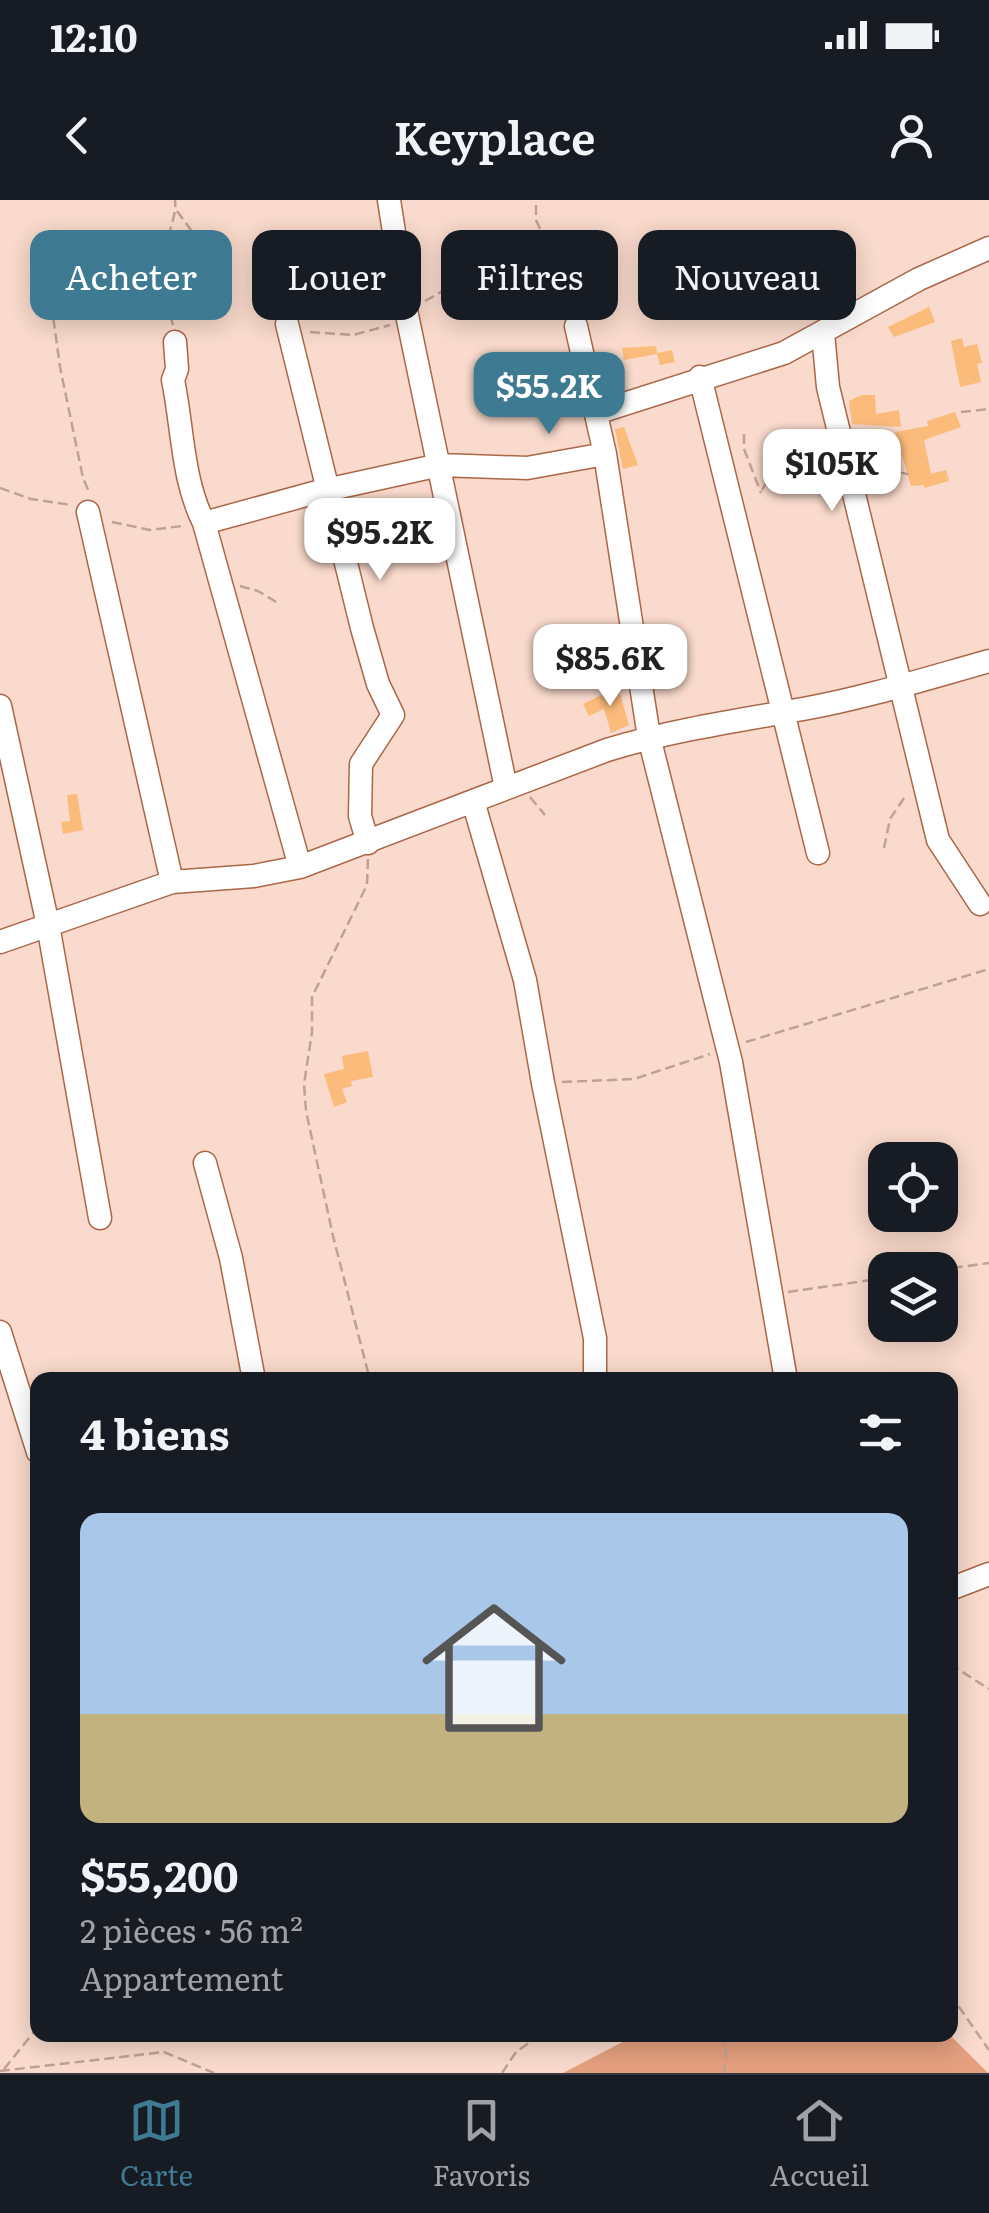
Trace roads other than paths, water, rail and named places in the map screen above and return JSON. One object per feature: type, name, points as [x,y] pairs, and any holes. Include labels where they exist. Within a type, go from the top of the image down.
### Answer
[{"type":"street","points":[[389,200],[407,315],[506,788]]},
{"type":"street","points":[[596,413],[784,353],[989,248]]},
{"type":"street","points":[[576,326],[605,454],[650,737],[727,1048],[785,1372]]},
{"type":"street","points":[[288,328],[378,684],[394,715],[361,764],[360,816],[368,843]]},
{"type":"street","points":[[823,333],[828,387],[938,840],[980,904]]},
{"type":"street","points":[[175,342],[177,369],[173,380],[187,476],[204,523],[300,867]]},
{"type":"street","points":[[700,378],[818,853]]},
{"type":"street","points":[[204,523],[440,465],[527,468],[605,454]]},
{"type":"street","points":[[90,504],[172,882]]},
{"type":"street","points":[[0,942],[172,882],[254,876],[300,867],[650,737],[899,686],[989,661]]},
{"type":"street","points":[[0,706],[48,925],[100,1218]]},
{"type":"street","points":[[473,801],[525,980],[542,1083],[595,1338],[594,1372]]},
{"type":"street","points":[[206,1163],[231,1258],[252,1372]]},
{"type":"street","points":[[0,1332],[30,1427]]},
{"type":"street","points":[[958,1587],[989,1574]]}]
